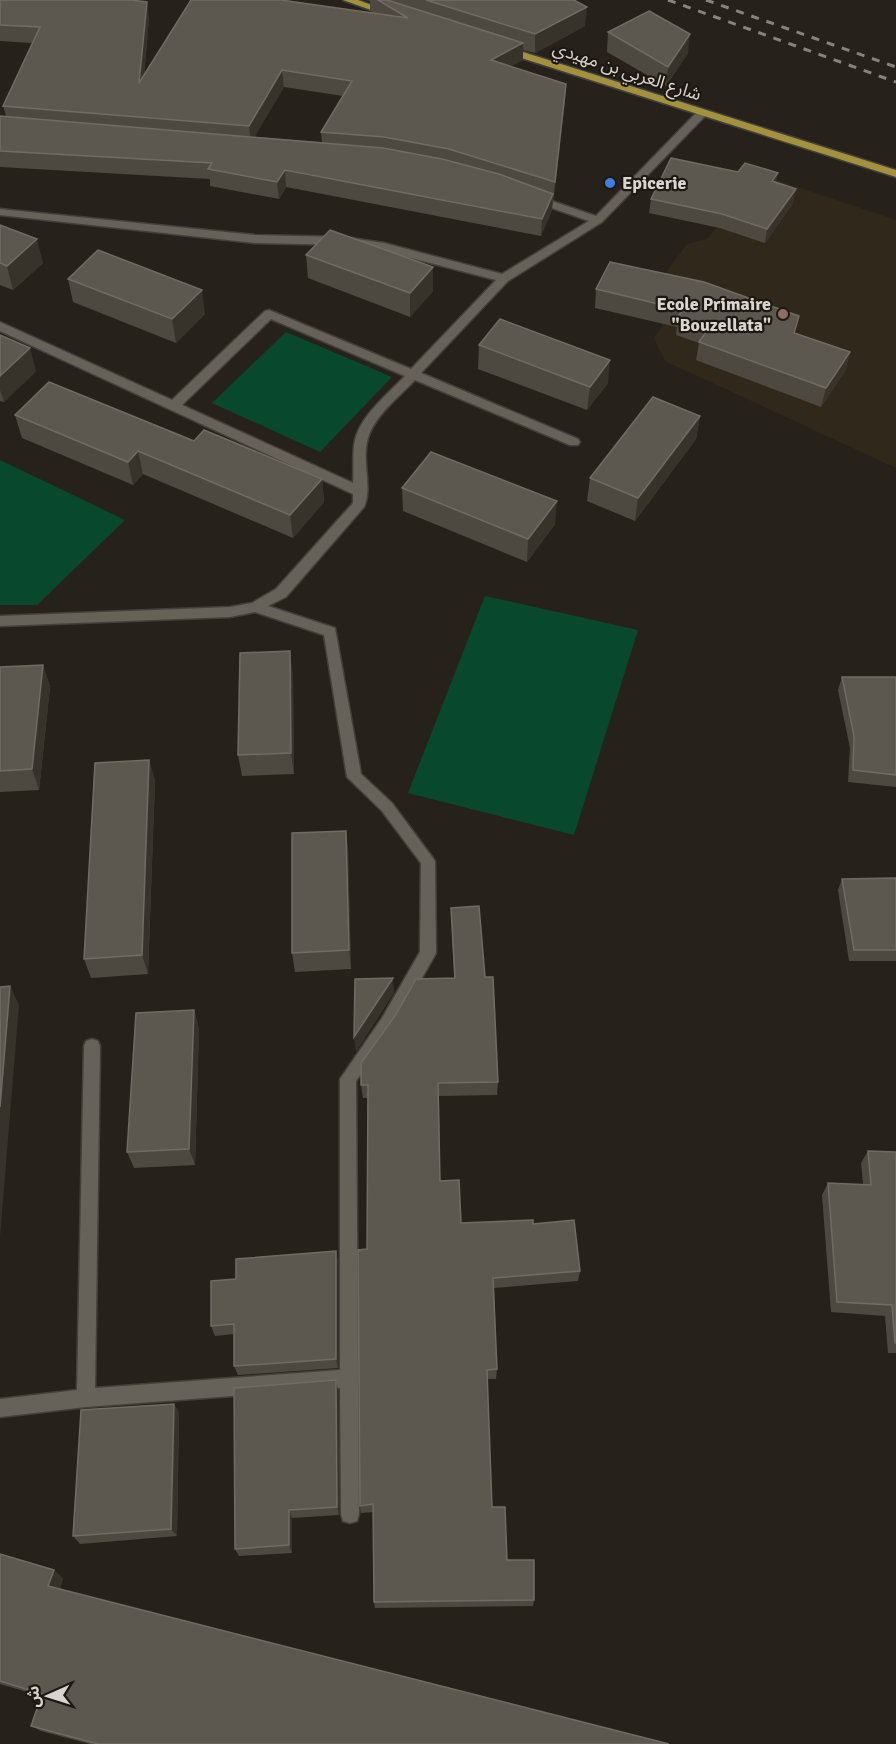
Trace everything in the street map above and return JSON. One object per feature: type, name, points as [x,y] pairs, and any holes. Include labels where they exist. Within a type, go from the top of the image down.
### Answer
[{"type":"main road","points":[[348,0],[394,14]]},
{"type":"main road","name":"ﺷﺍﺭﻉ ﺍﻟﻌﺮﺑﻲ ﺑﻦ ﻣﻬﻴﺩﻱ","points":[[497,47],[896,174]]},
{"type":"street","points":[[0,621],[230,612],[255,607],[281,592],[359,504],[361,492],[360,440],[367,426],[504,278],[598,220],[703,112]]},
{"type":"street","points":[[524,194],[598,220]]},
{"type":"street","points":[[0,212],[255,239],[344,241],[384,247],[504,278]]},
{"type":"street","points":[[173,406],[269,314],[574,442]]},
{"type":"street","points":[[0,326],[361,492]]},
{"type":"street","points":[[255,607],[330,632],[354,777],[387,807],[428,861],[428,953],[388,1023],[348,1079],[350,1514]]},
{"type":"street","points":[[86,1398],[92,1046]]},
{"type":"street","points":[[0,1408],[86,1398],[350,1378]]},
{"type":"shaded area","name":"Ecole Primaire \"Bouzellata\"","points":[[759,174],[896,220],[896,468],[665,361],[654,338],[687,290],[661,279],[687,244],[707,239]]},
{"type":"green space","points":[[286,332],[392,377],[320,452],[212,403]]},
{"type":"green space","points":[[0,460],[125,520],[37,605],[0,605]]},
{"type":"green space","points":[[485,596],[638,630],[574,835],[408,793]]},
{"type":"building","points":[[0,0],[147,2],[139,83],[191,0],[281,0],[408,18],[378,0],[387,0],[523,43],[491,60],[566,84],[555,182],[449,149],[384,137],[321,132],[352,81],[282,70],[249,126],[3,106],[40,27],[0,25]]},
{"type":"building","points":[[426,0],[574,0],[587,7],[535,34]]},
{"type":"building","points":[[649,11],[690,34],[668,67],[608,32]]},
{"type":"building","points":[[0,116],[383,148],[442,159],[499,174],[553,194],[542,219],[285,170],[277,182],[208,169],[212,163],[0,151]]},
{"type":"building","points":[[671,158],[738,172],[745,163],[778,173],[772,181],[796,189],[767,229],[722,214],[651,199]]},
{"type":"building","points":[[0,225],[37,239],[7,266],[0,263]]},
{"type":"building","points":[[330,230],[433,267],[410,293],[306,255]]},
{"type":"building","points":[[98,250],[202,290],[172,319],[68,279]]},
{"type":"building","points":[[610,262],[704,282],[799,316],[794,333],[850,352],[826,388],[699,342],[710,327],[678,316],[683,310],[596,289]]},
{"type":"building","points":[[500,319],[610,360],[590,387],[479,345]]},
{"type":"building","points":[[0,335],[30,348],[0,376]]},
{"type":"building","points":[[49,382],[194,441],[204,430],[322,479],[290,515],[138,451],[128,462],[15,415]]},
{"type":"building","points":[[653,397],[700,416],[638,498],[590,478]]},
{"type":"building","points":[[431,452],[557,501],[528,539],[402,488]]},
{"type":"building","points":[[290,651],[291,753],[238,755],[240,653]]},
{"type":"building","points":[[43,665],[32,769],[0,771],[0,667]]},
{"type":"building","points":[[842,677],[896,677],[896,775],[853,770],[854,736]]},
{"type":"building","points":[[149,760],[142,955],[84,959],[95,763]]},
{"type":"building","points":[[346,831],[349,950],[292,953],[292,833]]},
{"type":"building","points":[[896,878],[896,950],[854,950],[842,879]]},
{"type":"building","points":[[479,906],[485,977],[493,977],[498,1082],[438,1083],[440,1181],[459,1180],[461,1223],[533,1220],[533,1224],[574,1220],[580,1271],[493,1278],[497,1369],[487,1370],[492,1507],[505,1507],[507,1560],[534,1560],[534,1600],[374,1602],[373,1504],[360,1506],[358,1250],[367,1249],[368,1085],[361,1085],[361,1063],[395,1016],[416,979],[455,978],[451,908]]},
{"type":"building","points":[[393,978],[354,1037],[355,979]]},
{"type":"building","points":[[10,986],[0,1107],[0,987]]},
{"type":"building","points":[[194,1010],[189,1149],[127,1152],[136,1013]]},
{"type":"building","points":[[868,1151],[896,1152],[896,1343],[892,1305],[837,1302],[828,1183],[871,1185]]},
{"type":"building","points":[[336,1251],[336,1359],[234,1366],[234,1324],[211,1326],[211,1281],[236,1279],[236,1259]]},
{"type":"building","points":[[336,1380],[337,1507],[289,1510],[289,1545],[235,1549],[234,1388]]},
{"type":"building","points":[[174,1404],[171,1529],[73,1536],[81,1410]]},
{"type":"building","points":[[0,1554],[54,1570],[48,1586],[669,1744],[98,1744],[31,1726],[42,1694],[0,1681]]},
{"type":"railway","points":[[668,0],[896,82]]},
{"type":"railway","points":[[706,0],[896,67]]},
{"type":"place","name":"Epicerie","points":[[610,183]]},
{"type":"place","name":"Ecole Primaire \"Bouzellata\"","points":[[783,314]]}]
